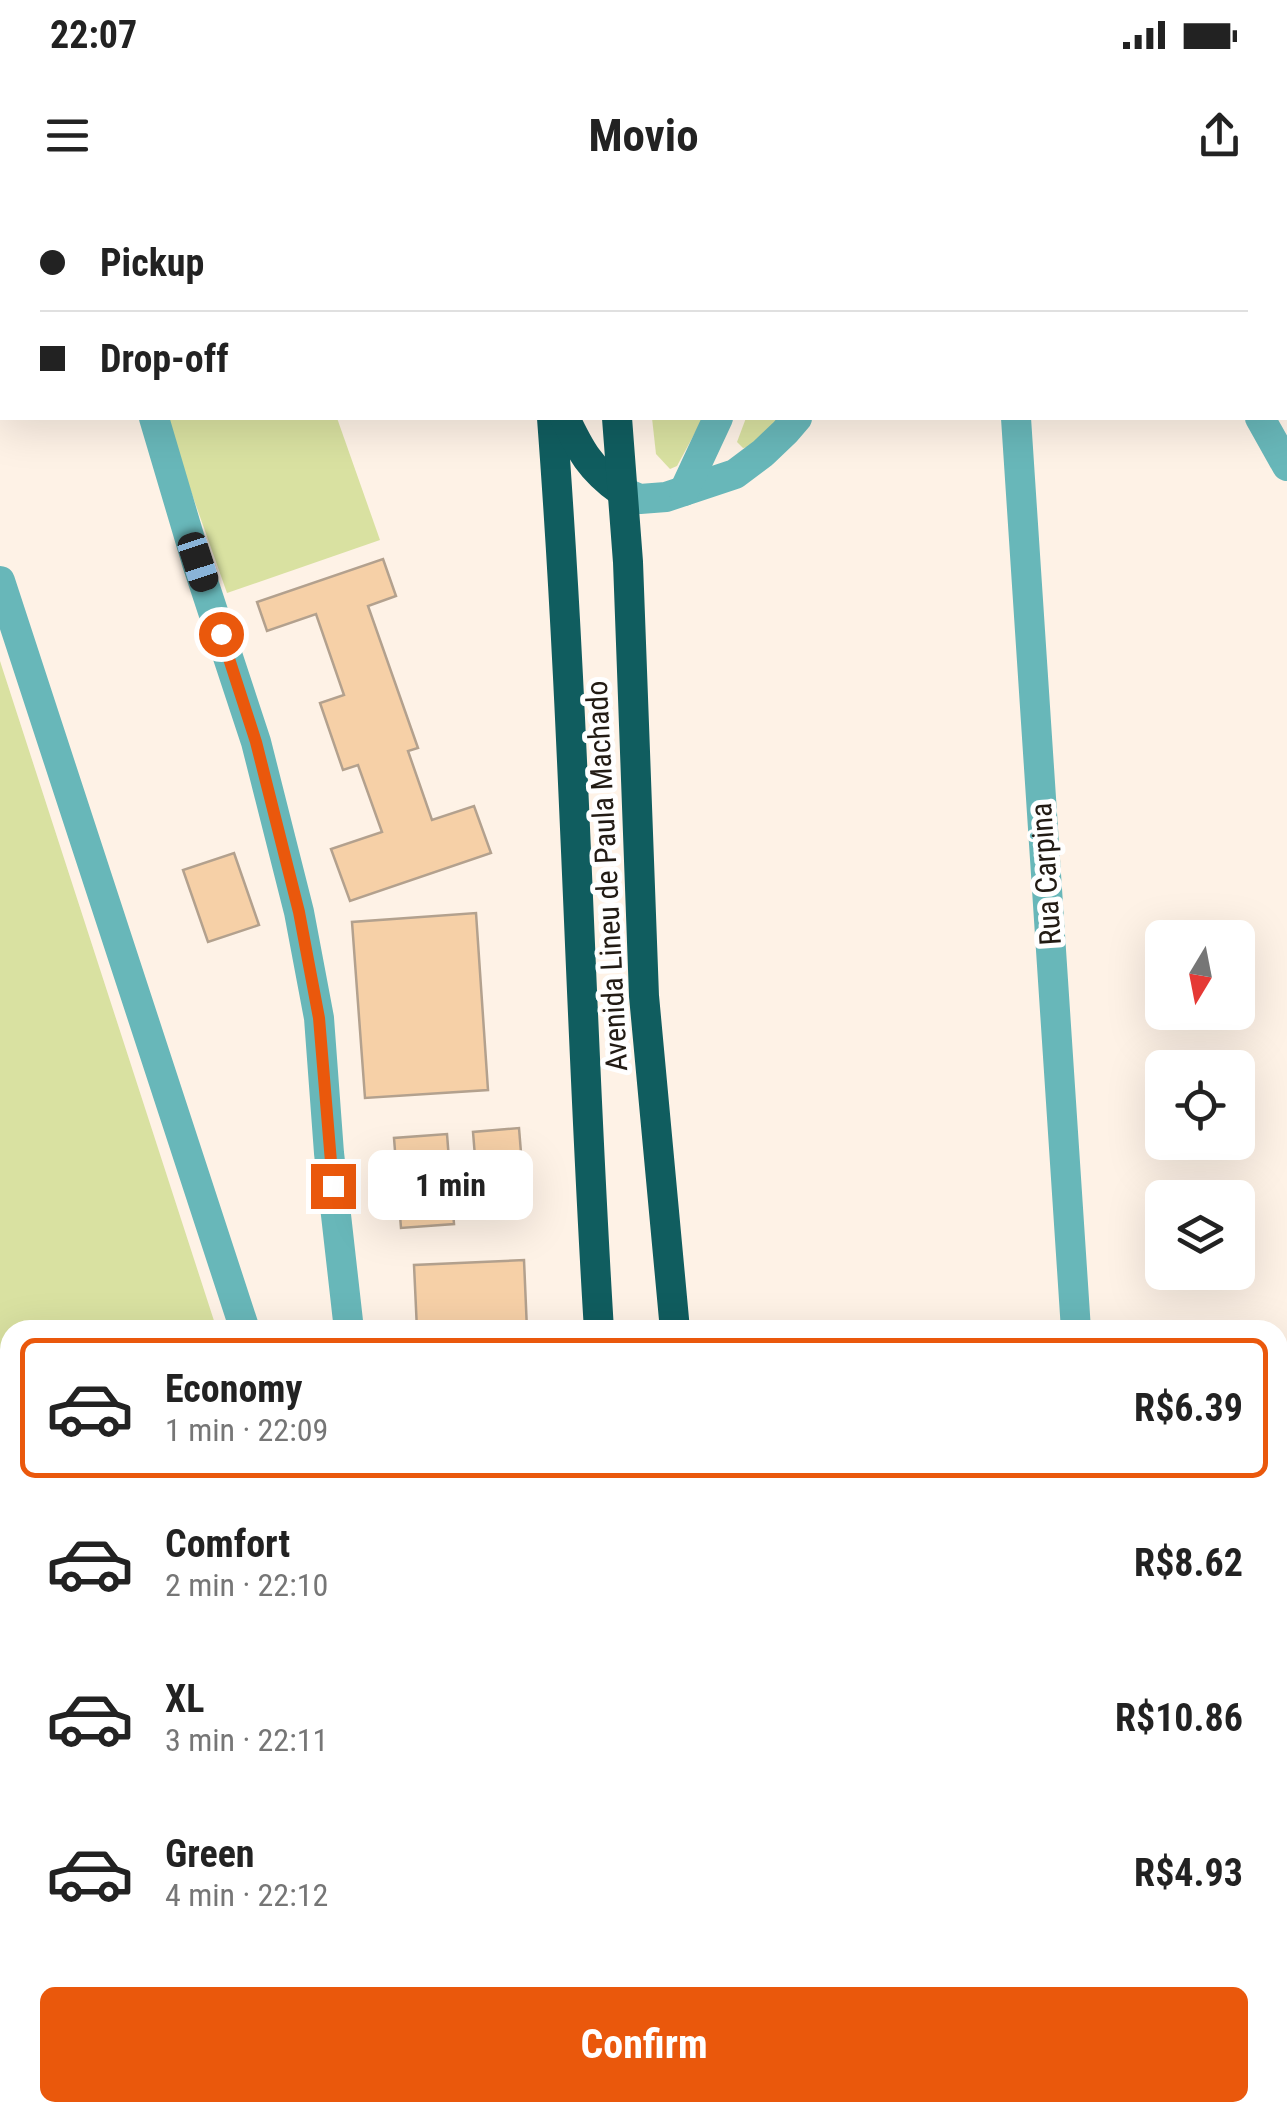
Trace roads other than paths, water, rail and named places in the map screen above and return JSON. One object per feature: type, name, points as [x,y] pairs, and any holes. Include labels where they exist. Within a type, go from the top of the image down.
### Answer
[{"type":"highway","name":"Avenida Lineu de Paula Machado","points":[[552,420],[599,1320]]},
{"type":"highway","points":[[565,420],[586,460],[621,491]]},
{"type":"highway","name":"Avenida Lineu de Paula Machado","points":[[617,420],[628,562],[644,996],[674,1320]]},
{"type":"street","points":[[155,420],[256,742],[299,912],[319,1018],[329,1153],[349,1320]]},
{"type":"street","points":[[684,492],[717,420]]},
{"type":"street","points":[[621,491],[640,499],[666,497],[734,474],[795,420]]},
{"type":"street","name":"Rua Carpina","points":[[1016,420],[1075,1320]]},
{"type":"street","points":[[1261,420],[1287,466]]},
{"type":"street","points":[[0,582],[242,1320]]}]
